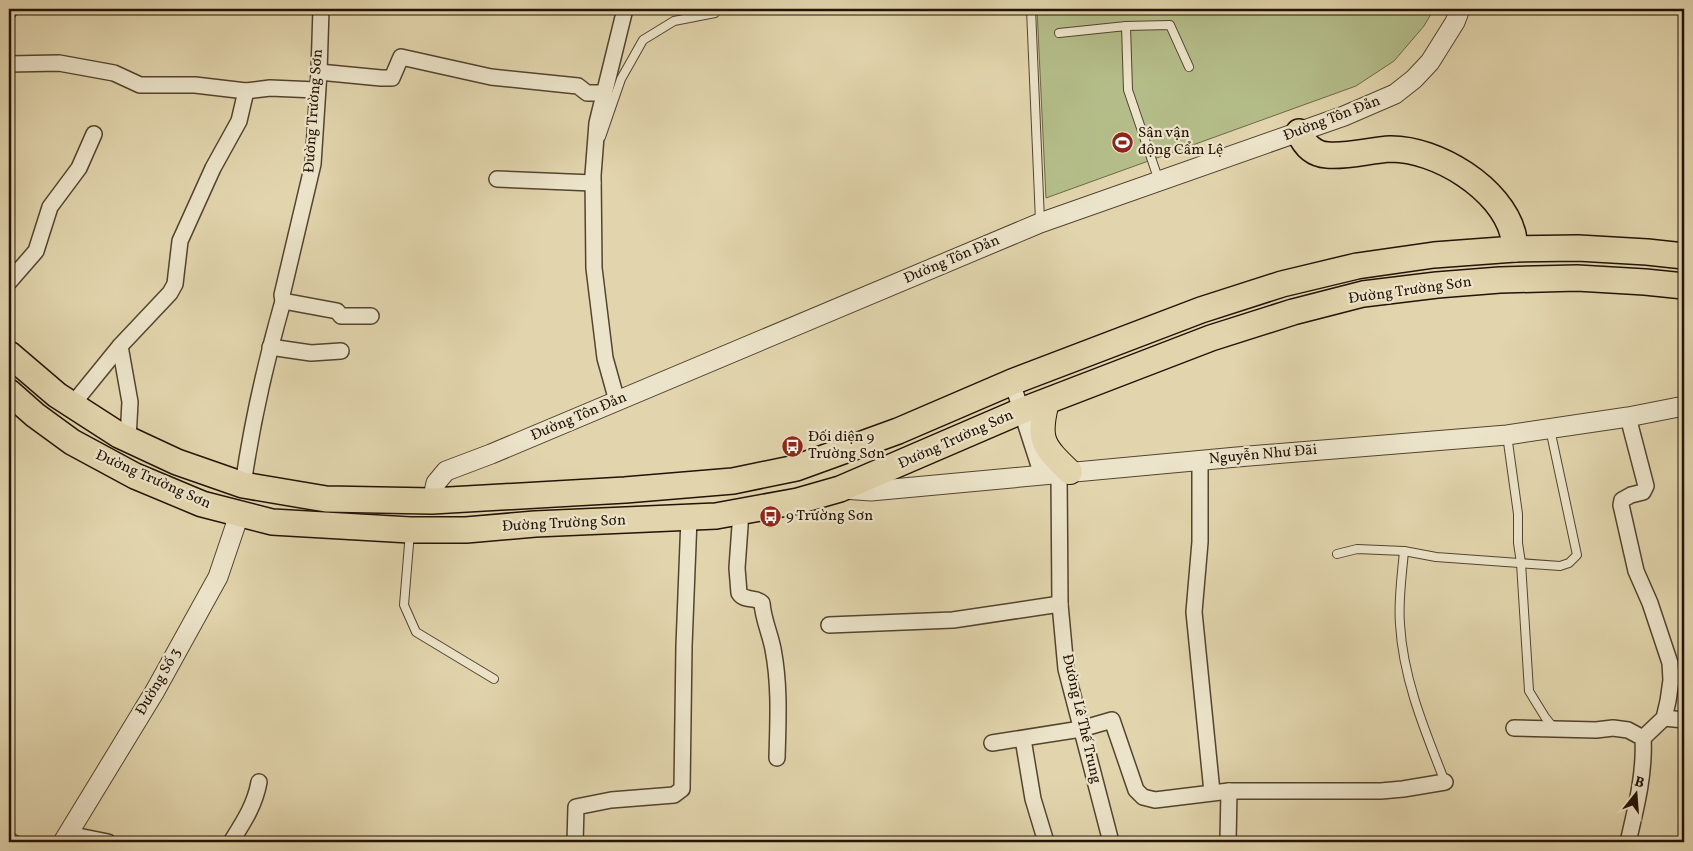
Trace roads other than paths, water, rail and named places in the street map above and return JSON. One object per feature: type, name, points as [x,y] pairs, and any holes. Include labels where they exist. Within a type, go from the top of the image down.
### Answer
[{"type":"highway","points":[[1299,132],[1304,143],[1326,155],[1392,149],[1418,153],[1456,168],[1476,183],[1505,216],[1512,233],[1515,249]]},
{"type":"highway","name":"Đường Trường Sơn","points":[[9,354],[72,405],[128,439],[177,462],[243,485],[326,499],[432,500],[625,490],[733,481],[771,474],[835,455],[898,432],[1012,382],[1201,310],[1282,284],[1357,266],[1434,255],[1515,249],[1578,248],[1684,256]]},
{"type":"highway","name":"Đường Trường Sơn","points":[[9,392],[35,415],[72,442],[135,476],[202,504],[272,522],[410,530],[466,530],[535,524],[690,518],[741,512],[798,501],[840,489],[1021,411],[1211,338],[1293,312],[1363,294],[1446,284],[1568,278],[1684,286]]},
{"type":"main road","points":[[1047,402],[1042,422],[1044,442],[1050,452],[1057,473]]},
{"type":"street","name":"Đường Trường Sơn","points":[[243,485],[248,449],[270,346],[283,301],[282,295],[313,164],[316,90],[319,72],[320,9]]},
{"type":"street","points":[[617,400],[605,358],[594,268],[593,183],[596,122],[625,9]]},
{"type":"street","name":"Đường Tôn Đản","points":[[432,500],[436,484],[446,471],[491,454],[1040,223],[1344,116],[1395,94],[1414,79],[1430,62],[1456,22],[1460,9]]},
{"type":"street","points":[[319,72],[392,78],[401,57],[491,77],[578,86],[587,93],[604,93]]},
{"type":"street","points":[[9,64],[59,63],[114,73],[140,85],[195,85],[246,92],[270,88],[316,90]]},
{"type":"street","points":[[72,405],[120,346],[164,300],[175,284],[180,240],[213,168],[239,121],[246,92]]},
{"type":"street","points":[[9,282],[36,251],[50,207],[79,168],[94,134]]},
{"type":"street","points":[[497,179],[593,183]]},
{"type":"street","points":[[283,301],[337,311],[341,316],[371,316]]},
{"type":"street","points":[[120,346],[130,402],[128,439]]},
{"type":"street","points":[[270,346],[311,353],[341,351]]},
{"type":"street","name":"Đường Lê Thế Trung","points":[[1012,382],[1021,411],[1057,473],[1060,604],[1066,669],[1110,842]]},
{"type":"street","name":"Nguyễn Như Đãi","points":[[840,489],[871,491],[1200,460],[1507,435],[1628,418],[1684,406]]},
{"type":"street","points":[[1628,418],[1646,486],[1643,492],[1622,500],[1621,505],[1636,570],[1650,603],[1670,662],[1671,680],[1664,718],[1643,738]]},
{"type":"street","points":[[1200,460],[1200,542],[1194,612],[1212,792]]},
{"type":"street","points":[[741,512],[738,568],[739,593],[745,598],[756,599],[762,603],[763,616],[773,648],[778,710],[776,758]]},
{"type":"street","name":"Đường Số 3","points":[[65,838],[154,691],[218,577],[239,515]]},
{"type":"street","points":[[575,842],[576,806],[611,800],[674,796],[682,789],[684,646],[690,518]]},
{"type":"street","points":[[829,625],[953,620],[1060,604]]},
{"type":"street","points":[[1664,718],[1684,720]]},
{"type":"street","points":[[992,744],[1081,730],[1112,720],[1136,790],[1143,797],[1155,800],[1229,791],[1381,791],[1445,782]]},
{"type":"street","points":[[1514,728],[1596,730],[1613,728],[1628,730],[1643,738]]},
{"type":"street","points":[[1023,738],[1033,799],[1046,842]]},
{"type":"street","points":[[1628,842],[1637,802],[1644,753],[1643,738]]},
{"type":"street","points":[[231,842],[247,815],[257,792],[259,782]]},
{"type":"street","points":[[1228,842],[1229,791]]},
{"type":"street","points":[[65,838],[108,842]]},
{"type":"lane","points":[[1031,9],[1040,223]]},
{"type":"lane","points":[[594,153],[621,79],[643,40],[674,21],[715,13]]},
{"type":"lane","points":[[1059,33],[1126,26],[1170,25],[1189,67]]},
{"type":"lane","points":[[1126,26],[1128,90],[1159,181]]},
{"type":"lane","points":[[1337,554],[1357,549],[1404,551],[1436,557],[1560,566],[1569,563],[1577,555],[1550,429]]},
{"type":"lane","points":[[1507,435],[1518,514],[1518,543],[1521,563],[1529,691],[1545,717],[1556,729]]},
{"type":"lane","points":[[410,530],[404,605],[416,632],[494,679]]},
{"type":"lane","points":[[1404,551],[1399,622],[1404,663],[1422,725],[1445,782]]},
{"type":"lane","points":[[9,836],[20,842]]},
{"type":"place","name":"Sân vận động Cẩm Lệ","points":[[1122,142]]},
{"type":"place","name":"Đối diện 9 Trường Sơn","points":[[792,446]]},
{"type":"place","name":"9 Trường Sơn","points":[[770,516]]}]
